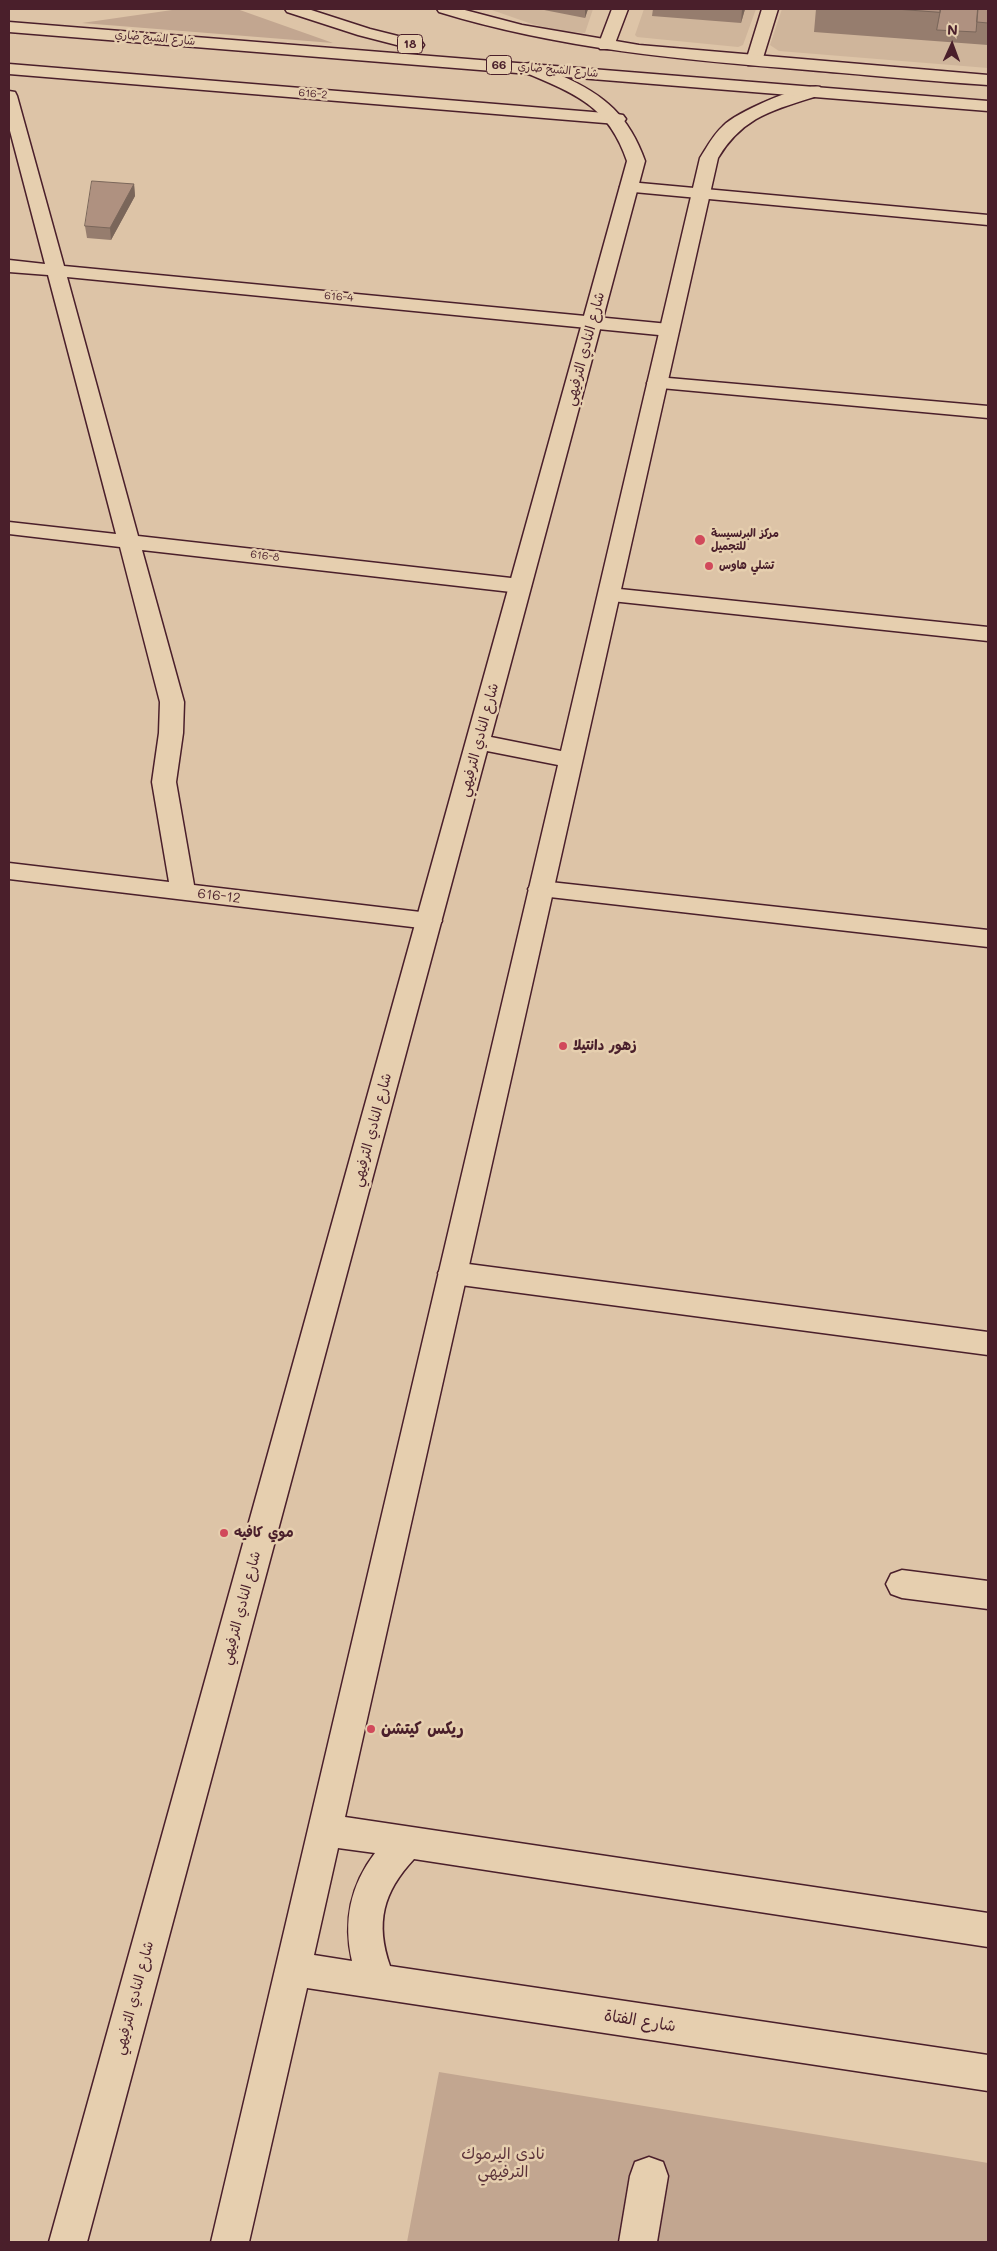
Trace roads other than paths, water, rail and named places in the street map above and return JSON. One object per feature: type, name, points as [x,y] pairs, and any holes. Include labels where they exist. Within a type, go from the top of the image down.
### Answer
[{"type":"street","name":"18","points":[[293,9],[403,43],[530,68]]},
{"type":"street","points":[[445,9],[555,37],[606,46],[754,61],[988,80]]},
{"type":"street","points":[[606,46],[620,9]]},
{"type":"street","points":[[754,61],[770,9]]},
{"type":"street","name":"شارع الشيخ ضاري","points":[[9,26],[988,106]]},
{"type":"street","name":"شارع النادي الترفيهي","points":[[68,2242],[636,161],[631,139],[617,119],[600,103],[578,89],[530,68]]},
{"type":"street","name":"616-2","points":[[9,69],[617,119]]},
{"type":"street","points":[[230,2242],[709,158],[721,137],[745,118],[814,91]]},
{"type":"street","points":[[9,96],[172,702],[172,733],[164,782],[183,892]]},
{"type":"street","points":[[629,187],[988,220]]},
{"type":"street","name":"616-4","points":[[9,266],[669,330]]},
{"type":"street","points":[[657,383],[988,412]]},
{"type":"street","name":"616-8","points":[[9,528],[520,586]]},
{"type":"street","points":[[610,595],[988,634]]},
{"type":"street","points":[[478,742],[571,760]]},
{"type":"street","name":"616-12","points":[[9,871],[429,921]]},
{"type":"street","points":[[541,890],[988,939]]},
{"type":"street","points":[[453,1272],[988,1344]]},
{"type":"street","points":[[902,1584],[988,1595]]},
{"type":"street","points":[[325,1830],[988,1930]]},
{"type":"street","points":[[377,1981],[368,1957],[363,1931],[365,1905],[374,1882],[389,1860],[408,1842]]},
{"type":"street","name":"شارع الفتاة","points":[[292,1969],[988,2074]]},
{"type":"street","points":[[638,2242],[649,2176]]},
{"type":"place","name":"مركز البرنسيسة للتجميل","points":[[700,540]]},
{"type":"place","name":"تشلي هاوس","points":[[709,566]]},
{"type":"place","name":"زهور دانتيلا","points":[[563,1046]]},
{"type":"place","name":"موي كافيه","points":[[224,1533]]},
{"type":"place","name":"ريكس كيتشن","points":[[371,1729]]},
{"type":"park label","name":"نادي اليرموك الترفيهي","points":[[503,2163]]}]
